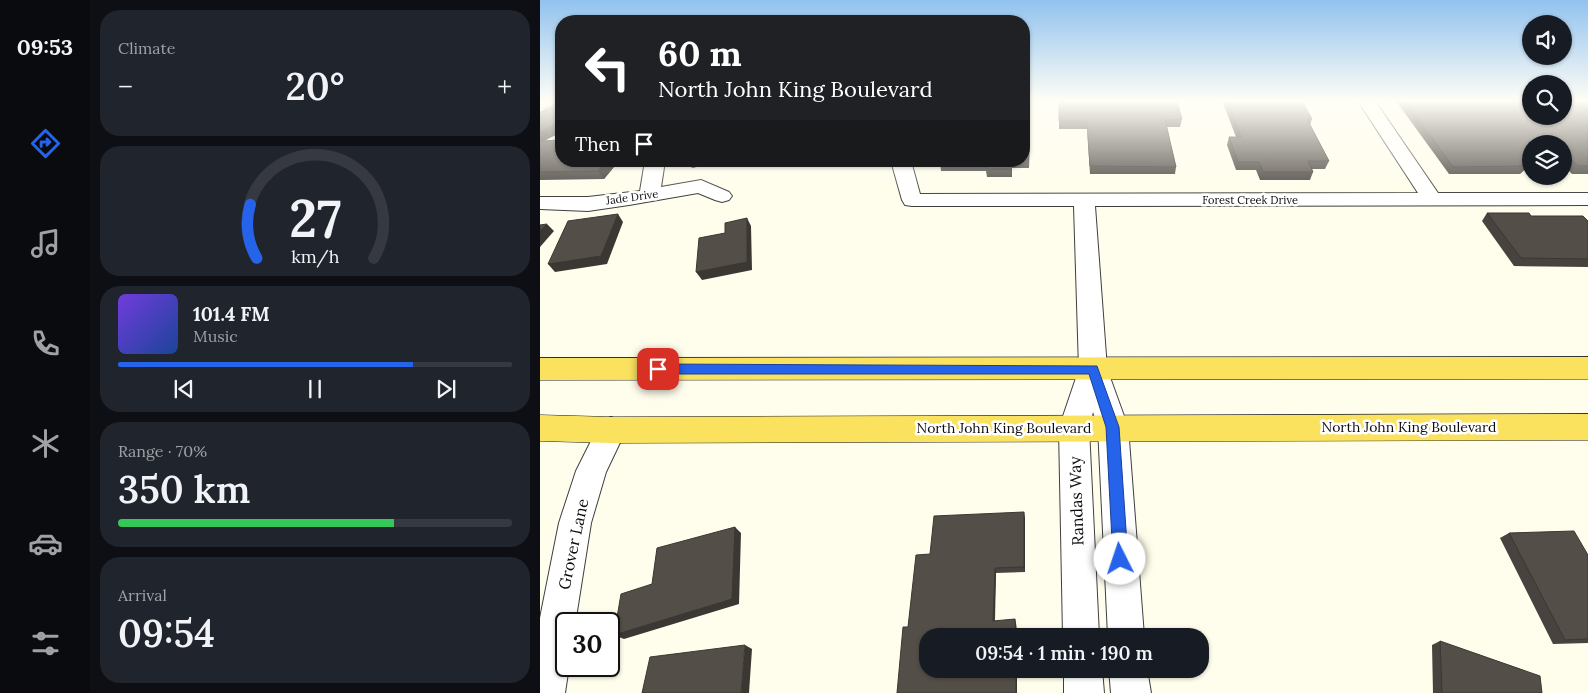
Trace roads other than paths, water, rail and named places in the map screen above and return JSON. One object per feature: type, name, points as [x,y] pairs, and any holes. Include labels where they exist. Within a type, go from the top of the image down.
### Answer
[{"type":"main road","points":[[540,369],[1588,368]]},
{"type":"main road","name":"North John King Boulevard","points":[[540,428],[611,430],[1588,427]]},
{"type":"street","points":[[1388,133],[1432,199]]},
{"type":"street","points":[[650,195],[654,167]]},
{"type":"street","name":"Forest Creek Drive","points":[[903,167],[912,200],[1588,199]]},
{"type":"street","name":"Jade Drive","points":[[540,203],[588,204],[701,186],[722,196]]},
{"type":"street","name":"Randas Way","points":[[1084,200],[1093,369],[1112,427],[1125,628]]},
{"type":"street","name":"Randas Way","points":[[1082,628],[1074,428],[1093,369]]},
{"type":"street","name":"Grover Lane","points":[[545,693],[575,522],[591,471],[611,430]]},
{"type":"street","points":[[1083,678],[1084,693]]},
{"type":"street","points":[[1129,678],[1131,693]]}]
